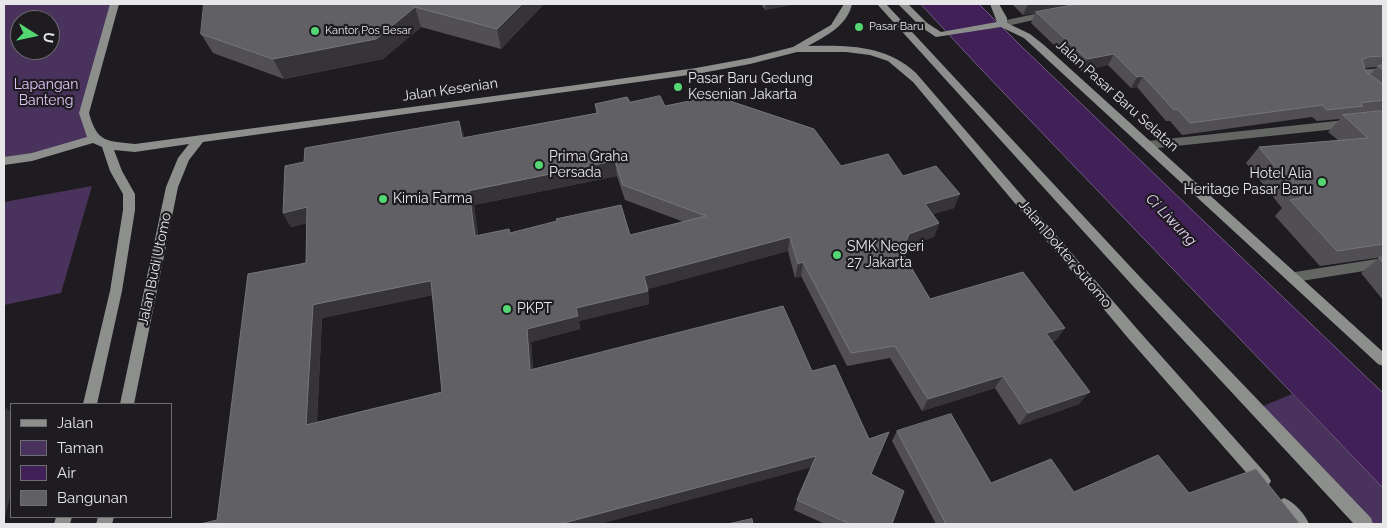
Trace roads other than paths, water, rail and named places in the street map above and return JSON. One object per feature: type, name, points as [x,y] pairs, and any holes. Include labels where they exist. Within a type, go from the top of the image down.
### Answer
[{"type":"main road","points":[[4,161],[32,157],[92,139],[87,130],[84,113],[114,4]]},
{"type":"main road","points":[[796,49],[834,28],[848,4]]},
{"type":"main road","points":[[881,4],[1136,282],[1365,524]]},
{"type":"main road","points":[[903,4],[924,25],[940,34],[1001,24],[1002,18],[995,4]]},
{"type":"main road","name":"Jalan Pasar Baru Selatan","points":[[1001,24],[1027,36],[1041,47],[1295,277],[1383,360]]},
{"type":"main road","name":"Jalan Kesenian","points":[[92,139],[108,145],[135,148],[199,140],[696,71],[750,61],[796,49]]},
{"type":"main road","name":"Jalan Dokter Sutomo","points":[[796,49],[843,49],[879,55],[902,66],[924,87],[1133,334],[1301,524]]},
{"type":"main road","name":"Jalan Budi Utomo","points":[[127,403],[172,187],[184,158],[199,140]]},
{"type":"main road","points":[[90,403],[116,292],[129,210],[129,194],[116,171],[108,145]]},
{"type":"street","points":[[1001,24],[1061,12]]},
{"type":"street","points":[[1383,71],[1358,73],[1361,80],[1383,98]]},
{"type":"street","points":[[1148,145],[1383,120]]},
{"type":"street","points":[[1295,277],[1383,263]]},
{"type":"water","name":"Ci Liwung","points":[[921,4],[979,4],[1383,393],[1383,488],[979,67]]},
{"type":"place","name":"Pasar Baru","points":[[859,27]]},
{"type":"place","name":"Kantor Pos Besar","points":[[315,31]]},
{"type":"place","name":"Pasar Baru Gedung Kesenian Jakarta","points":[[678,87]]},
{"type":"place","name":"Prima Graha Persada","points":[[539,165]]},
{"type":"place","name":"Hotel Alia Heritage Pasar Baru","points":[[1322,182]]},
{"type":"place","name":"Kimia Farma","points":[[383,199]]},
{"type":"place","name":"SMK Negeri 27 Jakarta","points":[[837,255]]},
{"type":"place","name":"PKPT","points":[[507,309]]},
{"type":"park label","name":"Lapangan Banteng","points":[[46,94]]}]
